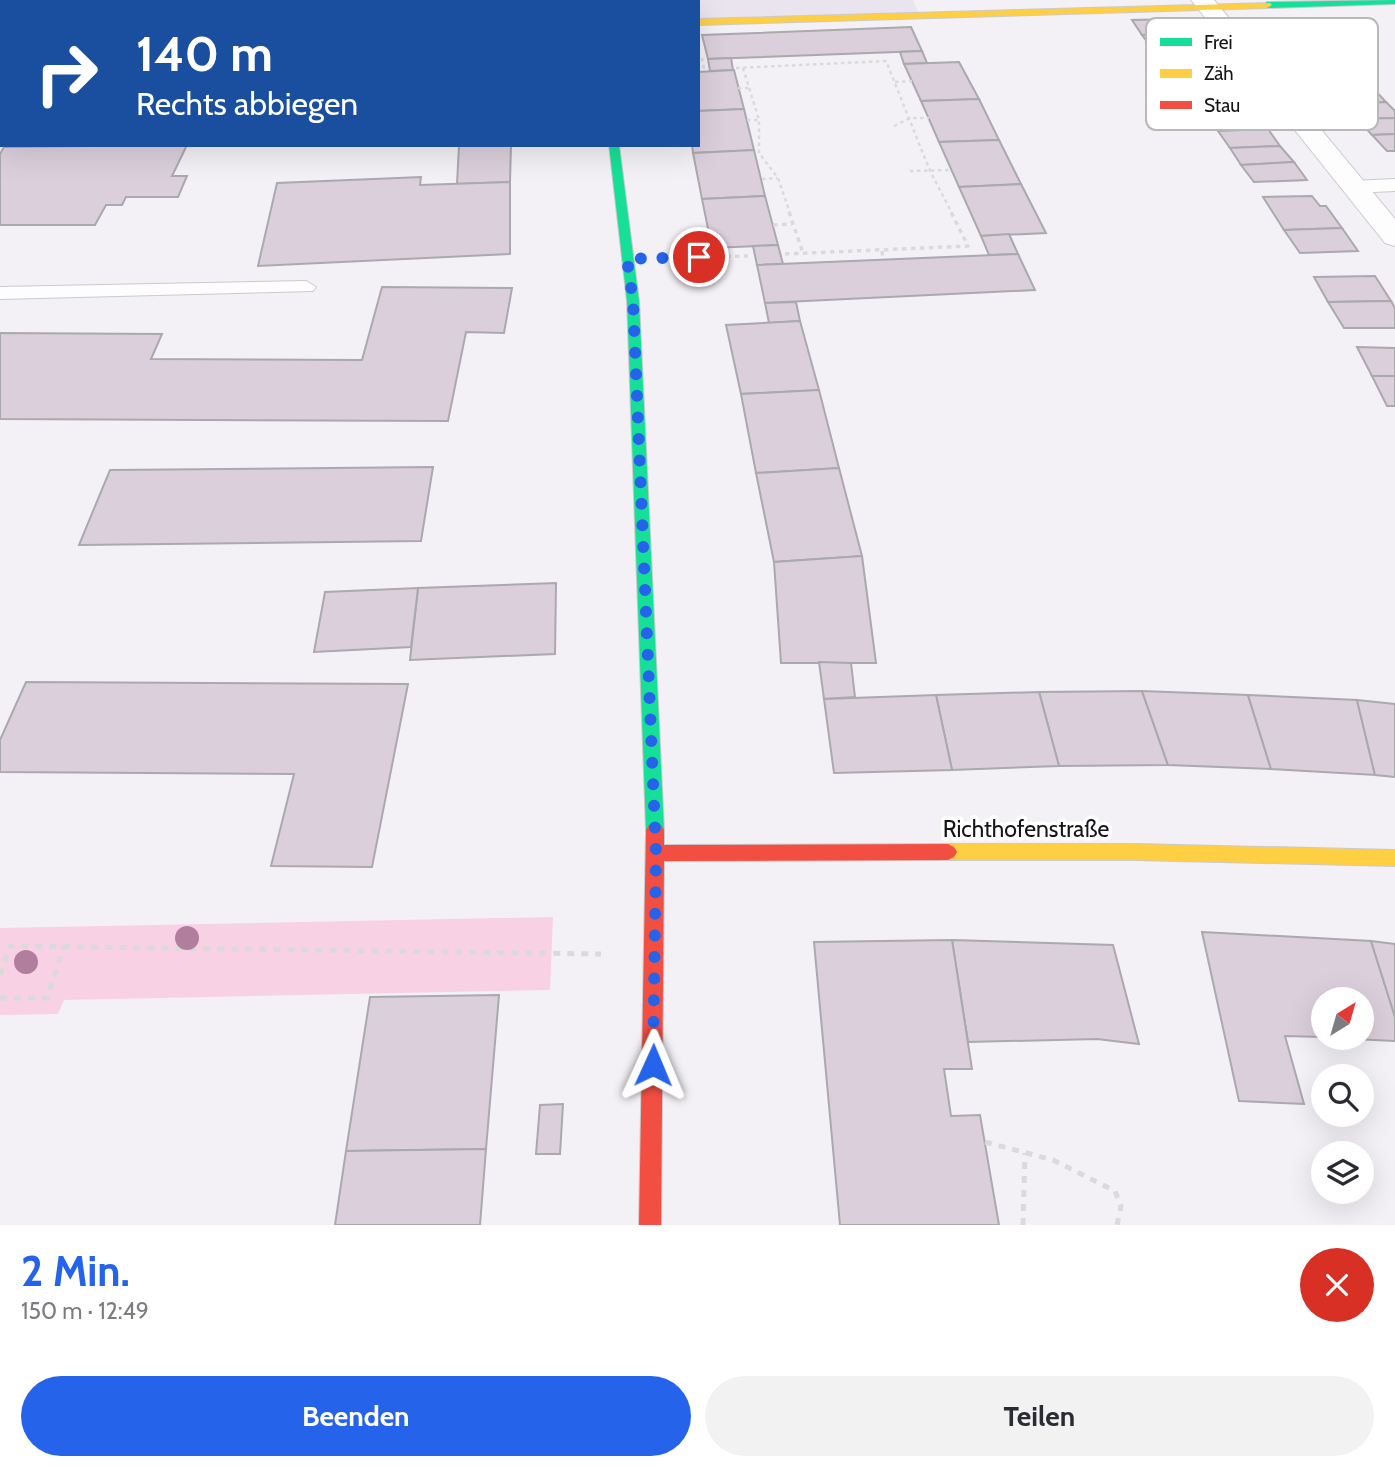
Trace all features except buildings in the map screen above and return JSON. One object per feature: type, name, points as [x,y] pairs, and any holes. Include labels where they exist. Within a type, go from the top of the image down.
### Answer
[{"type":"street","points":[[700,22],[1205,3],[1395,1]]},
{"type":"street","points":[[1205,3],[1217,18]]},
{"type":"street","points":[[1306,130],[1395,236]]},
{"type":"street","points":[[614,147],[633,301],[656,853],[650,1225]]},
{"type":"street","name":"Richthofenstraße","points":[[656,853],[1135,852],[1395,858]]},
{"type":"lane","points":[[1352,187],[1395,186]]},
{"type":"lane","points":[[0,293],[306,287]]},
{"type":"path","points":[[814,55],[817,64]]},
{"type":"path","points":[[736,68],[886,61],[930,171],[968,246],[785,254]]},
{"type":"path","points":[[743,68],[752,88],[760,120],[759,153],[778,178],[803,253]]},
{"type":"path","points":[[895,82],[912,81]]},
{"type":"path","points":[[738,88],[752,88]]},
{"type":"path","points":[[894,126],[909,118],[929,118]]},
{"type":"path","points":[[747,120],[760,120]]},
{"type":"path","points":[[910,172],[952,170]]},
{"type":"path","points":[[762,179],[778,178]]},
{"type":"path","points":[[773,225],[792,224]]},
{"type":"path","points":[[882,251],[883,260]]},
{"type":"path","points":[[627,259],[748,256]]},
{"type":"path","points":[[0,975],[10,946],[654,955]]},
{"type":"path","points":[[0,998],[47,998],[64,946]]},
{"type":"path","points":[[985,1142],[1053,1160],[1115,1191],[1121,1206],[1116,1225]]},
{"type":"path","points":[[1024,1225],[1025,1153]]},
{"type":"shaded area","points":[[700,0],[913,0],[919,14],[700,19]]},
{"type":"shaded area","points":[[553,917],[550,990],[64,1000],[58,1014],[0,1015],[0,928]]},
{"type":"traffic: fast","points":[[1267,5],[1395,1]]},
{"type":"traffic: fast","points":[[614,147],[633,301],[655,830]]},
{"type":"traffic: slow","points":[[700,22],[1267,5]]},
{"type":"traffic: slow","points":[[948,852],[1135,852],[1395,858]]},
{"type":"traffic: jam","points":[[650,1225],[655,830]]},
{"type":"traffic: jam","points":[[656,853],[948,852]]},
{"type":"route","points":[[653,1065],[656,853],[633,301],[627,259],[699,257]]}]
